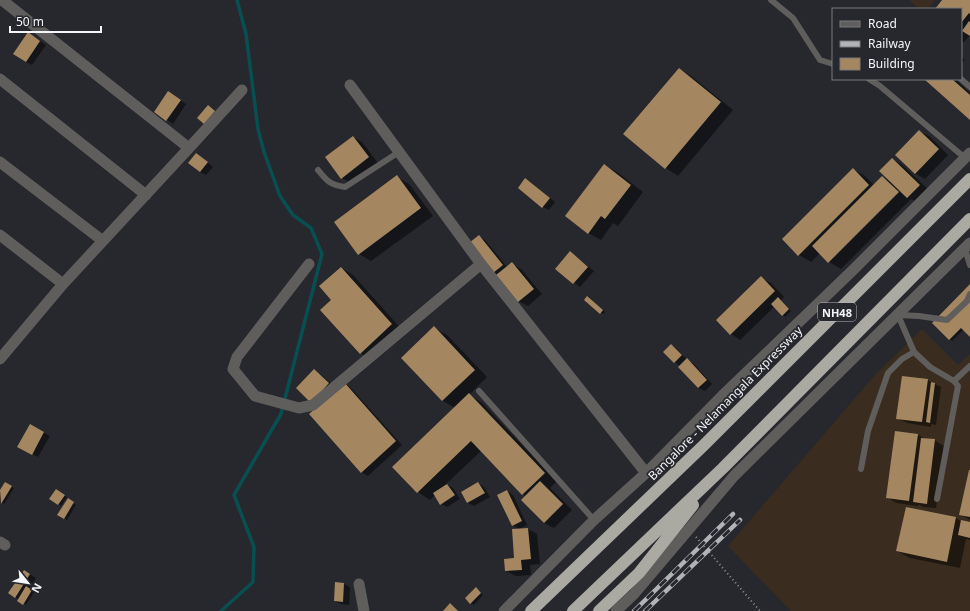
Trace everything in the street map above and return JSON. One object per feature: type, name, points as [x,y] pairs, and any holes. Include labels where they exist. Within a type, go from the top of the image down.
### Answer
[{"type":"highway","name":"Bangalore - Nelamangala Expressway","points":[[531,611],[704,445],[970,179]]},
{"type":"highway","name":"NH48","points":[[573,611],[723,468],[970,219]]},
{"type":"highway","points":[[599,611],[639,573],[723,468]]},
{"type":"street","points":[[2,0],[189,148]]},
{"type":"street","points":[[0,79],[146,195]]},
{"type":"street","points":[[350,85],[481,264],[646,473]]},
{"type":"street","points":[[0,359],[63,284],[242,90]]},
{"type":"street","points":[[504,611],[594,520],[646,473],[723,395],[852,271],[967,156]]},
{"type":"street","points":[[0,162],[104,241]]},
{"type":"street","points":[[0,235],[63,284]]},
{"type":"street","points":[[616,611],[634,594],[734,476],[967,246]]},
{"type":"street","points":[[309,264],[237,357],[233,370],[255,396],[299,408],[313,405],[481,264]]},
{"type":"street","points":[[359,584],[364,611]]},
{"type":"lane","points":[[771,0],[793,18],[820,60],[832,64]]},
{"type":"lane","points":[[871,80],[967,156]]},
{"type":"lane","points":[[962,80],[970,87]]},
{"type":"lane","points":[[318,170],[328,182],[336,186],[345,187],[399,152]]},
{"type":"lane","points":[[967,246],[970,265]]},
{"type":"lane","points":[[937,499],[958,385],[954,381],[930,367],[914,352],[898,315],[947,320],[967,301],[970,294]]},
{"type":"lane","points":[[861,469],[868,431],[888,373],[902,359],[914,352]]},
{"type":"lane","points":[[954,381],[970,366]]},
{"type":"lane","points":[[479,391],[594,520]]},
{"type":"path","points":[[689,529],[760,611]]},
{"type":"shaded area","points":[[909,0],[935,0],[929,8],[918,8]]},
{"type":"shaded area","points":[[922,329],[958,365],[970,354],[970,611],[791,611],[728,546],[875,375]]},
{"type":"building","points":[[942,0],[970,0],[970,14],[969,13],[962,22],[962,8],[936,8]]},
{"type":"building","points":[[969,21],[970,22],[970,36],[962,31]]},
{"type":"building","points":[[28,32],[40,41],[26,62],[13,54]]},
{"type":"building","points":[[679,68],[721,102],[665,169],[623,134]]},
{"type":"building","points":[[925,80],[953,80],[970,95],[970,120]]},
{"type":"building","points":[[168,91],[181,100],[166,121],[154,112]]},
{"type":"building","points":[[208,105],[215,111],[204,124],[197,118]]},
{"type":"building","points":[[919,130],[939,149],[915,174],[895,155]]},
{"type":"building","points":[[353,136],[369,157],[341,179],[325,157]]},
{"type":"building","points":[[196,153],[208,162],[200,172],[188,163]]},
{"type":"building","points":[[892,158],[920,185],[907,198],[879,171]]},
{"type":"building","points":[[604,164],[631,185],[605,219],[601,216],[588,234],[565,216]]},
{"type":"building","points":[[853,168],[869,185],[798,256],[782,239]]},
{"type":"building","points":[[397,175],[421,208],[358,255],[334,222]]},
{"type":"building","points":[[882,176],[899,192],[828,263],[812,246]]},
{"type":"building","points":[[525,178],[550,198],[542,208],[518,188]]},
{"type":"building","points":[[479,235],[503,265],[493,273],[469,243]]},
{"type":"building","points":[[570,251],[588,267],[573,284],[555,269]]},
{"type":"building","points":[[512,262],[534,289],[518,302],[496,275]]},
{"type":"building","points":[[341,267],[392,324],[360,354],[320,310],[331,300],[319,286]]},
{"type":"building","points":[[761,276],[775,291],[730,335],[716,320]]},
{"type":"building","points":[[970,284],[970,337],[961,328],[949,340],[932,323]]},
{"type":"building","points":[[587,296],[603,310],[600,314],[584,300]]},
{"type":"building","points":[[778,297],[789,309],[782,316],[771,304]]},
{"type":"building","points":[[434,326],[475,370],[442,401],[401,358]]},
{"type":"building","points":[[671,344],[682,355],[674,363],[663,352]]},
{"type":"building","points":[[687,358],[707,380],[698,388],[678,367]]},
{"type":"building","points":[[314,369],[329,383],[311,403],[296,388]]},
{"type":"building","points":[[902,376],[928,379],[922,422],[896,419]]},
{"type":"building","points":[[344,382],[396,441],[361,473],[309,414]]},
{"type":"building","points":[[931,382],[935,383],[930,423],[926,422]]},
{"type":"building","points":[[469,393],[545,473],[522,495],[471,441],[417,493],[392,467]]},
{"type":"building","points":[[30,424],[44,432],[32,455],[17,447]]},
{"type":"building","points":[[895,431],[918,434],[909,501],[886,498]]},
{"type":"building","points":[[921,438],[935,439],[927,504],[913,502]]},
{"type":"building","points":[[970,470],[970,517],[959,515]]},
{"type":"building","points":[[540,481],[563,504],[544,523],[521,500]]},
{"type":"building","points":[[5,482],[12,486],[1,504],[0,490]]},
{"type":"building","points":[[478,482],[485,493],[467,503],[461,492]]},
{"type":"building","points":[[447,484],[455,495],[440,505],[433,493]]},
{"type":"building","points":[[56,489],[65,495],[58,505],[49,499]]},
{"type":"building","points":[[507,490],[522,521],[512,526],[497,495]]},
{"type":"building","points":[[68,498],[74,502],[64,519],[57,515]]},
{"type":"building","points":[[906,507],[956,517],[947,562],[896,551]]},
{"type":"building","points":[[961,520],[970,522],[970,538],[958,535]]},
{"type":"building","points":[[528,528],[531,559],[521,560],[522,570],[505,571],[504,559],[514,558],[512,529]]},
{"type":"building","points":[[24,570],[30,574],[15,598],[8,593]]},
{"type":"building","points":[[335,582],[344,583],[343,602],[334,601]]},
{"type":"building","points":[[26,586],[32,590],[23,605],[17,601]]},
{"type":"building","points":[[476,587],[481,593],[470,604],[465,598]]},
{"type":"building","points":[[450,603],[458,611],[443,611]]},
{"type":"waterway","points":[[221,611],[253,582],[254,547],[234,495],[281,414],[322,254],[311,228],[293,215],[280,196],[264,152],[258,129],[246,34],[237,0]]},
{"type":"railway","points":[[634,611],[733,514]]},
{"type":"railway","points":[[645,611],[740,520]]}]
